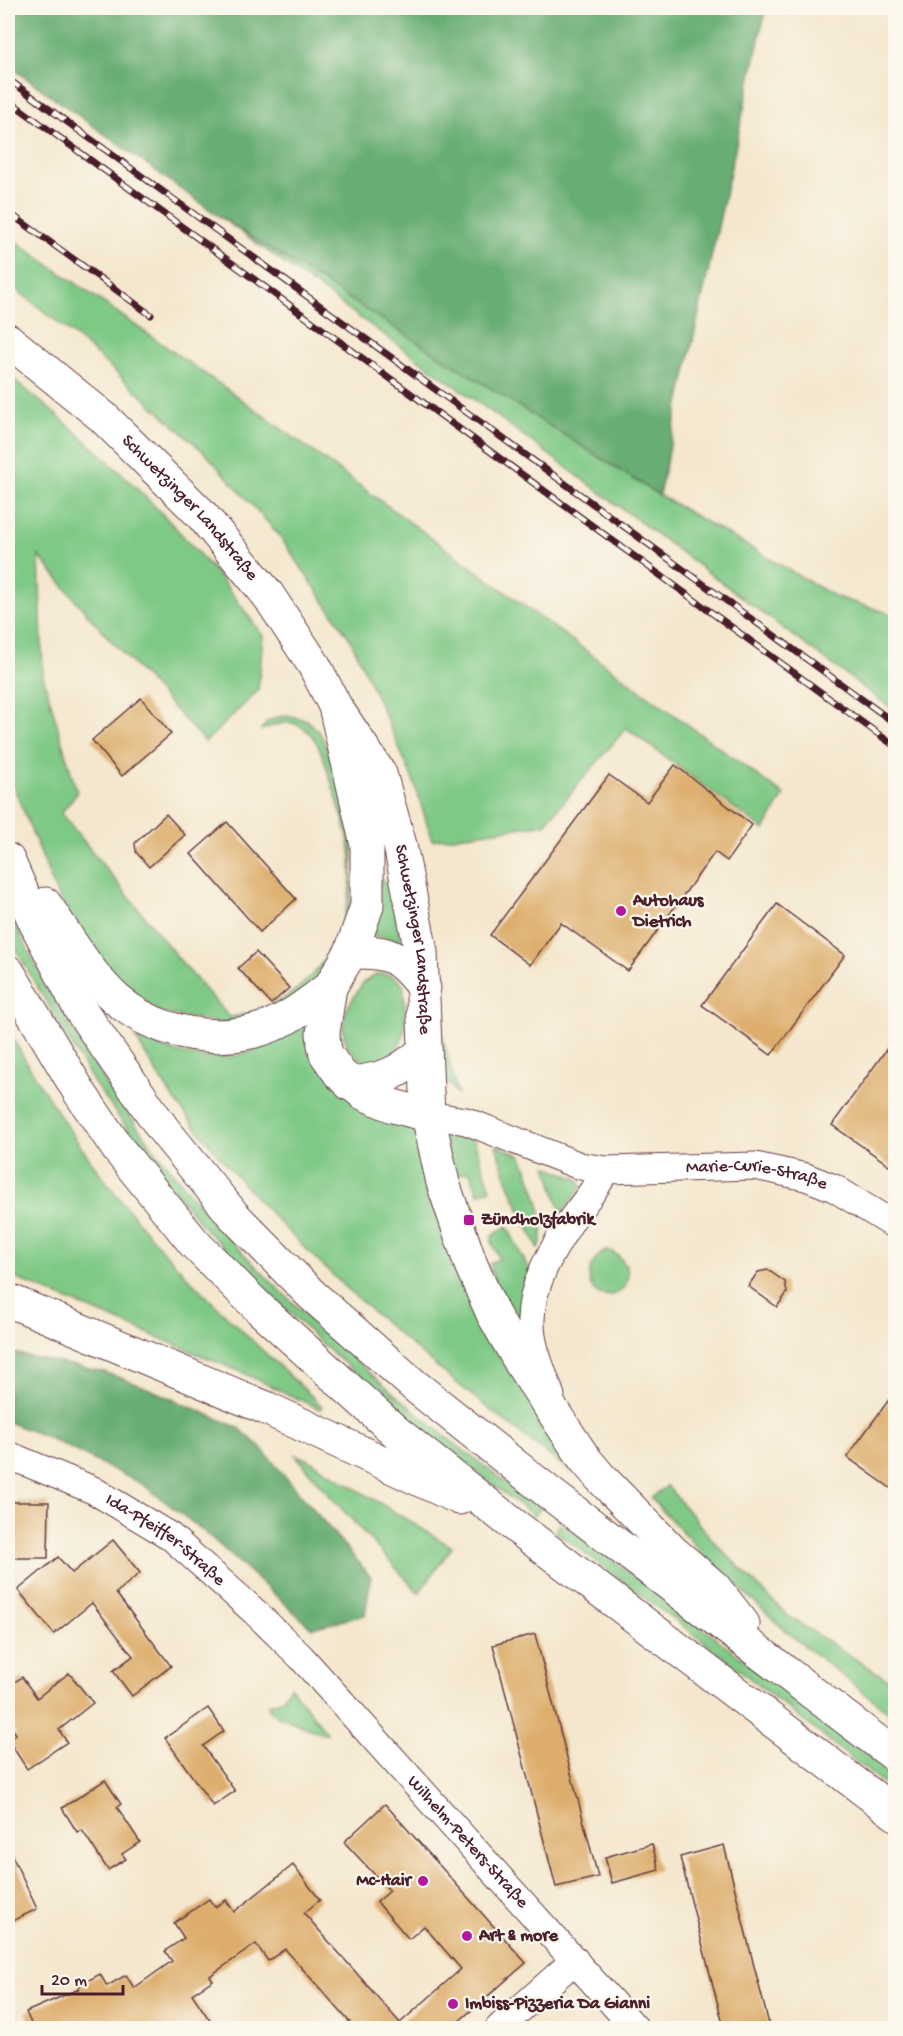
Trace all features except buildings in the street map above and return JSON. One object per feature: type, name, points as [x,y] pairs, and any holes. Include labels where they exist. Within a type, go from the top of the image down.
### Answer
[{"type":"main road","name":"Schwetzinger Landstraße","points":[[8,340],[103,417],[201,514],[268,595],[314,665],[335,705],[380,774],[400,845],[421,952],[424,988],[424,1065],[428,1115],[443,1183],[471,1265],[498,1324],[522,1365],[592,1467],[672,1551],[714,1587],[774,1663]]},
{"type":"main road","name":"Schwetzinger Landstraße","points":[[330,987],[351,952],[367,906],[367,845],[335,705]]},
{"type":"main road","points":[[8,851],[97,980],[117,1000],[141,1017],[176,1031],[219,1036],[256,1031],[291,1016],[330,987]]},
{"type":"main road","points":[[8,860],[35,922],[80,1009],[163,1129],[234,1216],[312,1295],[415,1386],[559,1500],[896,1756]]},
{"type":"main road","points":[[351,952],[374,951],[396,957],[424,988]]},
{"type":"main road","points":[[8,972],[80,1093],[111,1139],[195,1244],[260,1309],[396,1432],[525,1533],[896,1814]]},
{"type":"main road","points":[[330,987],[323,1033],[324,1045],[331,1063],[350,1084],[377,1101],[428,1115]]},
{"type":"main road","points":[[350,1084],[378,1079],[424,1065]]},
{"type":"main road","points":[[8,1300],[266,1408],[525,1533]]},
{"type":"street","name":"Marie-Curie-Straße","points":[[424,1065],[436,1093],[466,1121]]},
{"type":"street","name":"Marie-Curie-Straße","points":[[428,1115],[466,1121],[580,1166],[606,1170],[755,1166],[806,1177],[834,1188],[896,1226]]},
{"type":"street","points":[[560,1423],[533,1342],[531,1320],[534,1296],[540,1275],[560,1238],[606,1170]]},
{"type":"street","name":"Ida-Pfeiffer-Straße","points":[[8,1455],[93,1490],[170,1536],[255,1612],[301,1657]]},
{"type":"street","name":"Wilhelm-Peters-Straße","points":[[301,1657],[635,2028]]},
{"type":"street","points":[[500,2028],[575,1960]]},
{"type":"green space","points":[[8,8],[766,8],[659,495],[220,217],[8,65]]},
{"type":"green space","points":[[220,217],[659,495],[836,597],[895,615],[895,711],[497,416]]},
{"type":"green space","points":[[8,236],[238,397],[784,795],[764,830],[626,728],[545,824],[432,840],[414,782],[350,639],[279,535],[206,454],[79,339],[8,283]]},
{"type":"green space","points":[[8,375],[63,420],[166,517],[220,578],[263,636],[258,691],[205,742],[93,621],[39,556],[43,676],[77,793],[61,813],[178,958],[229,1017],[257,1011],[282,1000],[303,984],[321,964],[335,941],[344,916],[350,889],[349,841],[319,746],[308,731],[292,723],[261,730],[268,721],[289,716],[307,720],[320,733],[332,761],[354,830],[350,925],[320,979],[283,1009],[225,1024],[161,1013],[108,976],[57,894],[8,772]]},
{"type":"green space","points":[[384,880],[390,885],[403,947],[390,938],[374,937],[373,915],[379,883]]},
{"type":"green space","points":[[8,909],[44,981],[85,1050],[154,1149],[207,1214],[268,1278],[365,1369],[459,1447],[541,1508],[534,1516],[423,1431],[321,1343],[207,1231],[163,1177],[94,1083],[20,957],[8,932]]},
{"type":"green space","points":[[377,974],[391,975],[403,984],[405,1023],[403,1037],[391,1056],[379,1062],[367,1062],[356,1056],[348,1046],[343,1033],[344,1017],[360,988],[368,979]]},
{"type":"green space","points":[[436,1013],[458,1095],[440,1072]]},
{"type":"green space","points":[[309,1018],[314,1035],[418,1121],[579,1462],[571,1472],[409,1344],[307,1250],[213,1149],[171,1095],[135,1037],[180,1053],[216,1058],[228,1057],[256,1049],[265,1036]]},
{"type":"green space","points":[[8,1030],[80,1146],[121,1201],[203,1293],[322,1406],[320,1409],[241,1372],[8,1275]]},
{"type":"green space","points":[[441,1127],[472,1135],[491,1189],[478,1194],[470,1172],[458,1174],[451,1162]]},
{"type":"green space","points":[[496,1145],[522,1156],[541,1214],[542,1238],[539,1249],[510,1185]]},
{"type":"green space","points":[[547,1166],[578,1179],[582,1187],[561,1213]]},
{"type":"green space","points":[[507,1226],[531,1274],[520,1328],[499,1300],[490,1263],[499,1259],[492,1236]]},
{"type":"green space","points":[[608,1250],[618,1256],[627,1271],[625,1286],[613,1295],[597,1292],[590,1281],[591,1267],[595,1260]]},
{"type":"green space","points":[[8,1352],[104,1372],[239,1428],[260,1447],[371,1577],[365,1615],[312,1628],[207,1534],[142,1484],[47,1437],[8,1422]]},
{"type":"green space","points":[[296,1455],[307,1459],[452,1547],[419,1593],[321,1486]]},
{"type":"green space","points":[[667,1486],[715,1543],[789,1617],[895,1684],[895,1717],[788,1633],[703,1554],[651,1498]]},
{"type":"green space","points":[[560,1523],[637,1578],[890,1771],[895,1776],[895,1793],[703,1641],[555,1531]]},
{"type":"green space","points":[[290,1686],[327,1733],[322,1734],[271,1713],[268,1705],[282,1699]]},
{"type":"railway","points":[[8,79],[896,724]]},
{"type":"railway","points":[[8,100],[896,747]]},
{"type":"railway","points":[[8,212],[151,315]]},
{"type":"place","name":"Autohaus Dietrich","points":[[621,911]]},
{"type":"place","name":"Zündholzfabrik","points":[[469,1220]]},
{"type":"place","name":"Mc-Hair","points":[[423,1881]]},
{"type":"place","name":"Art & more","points":[[467,1936]]},
{"type":"place","name":"Imbiss-Pizzeria Da Gianni","points":[[453,2004]]}]
